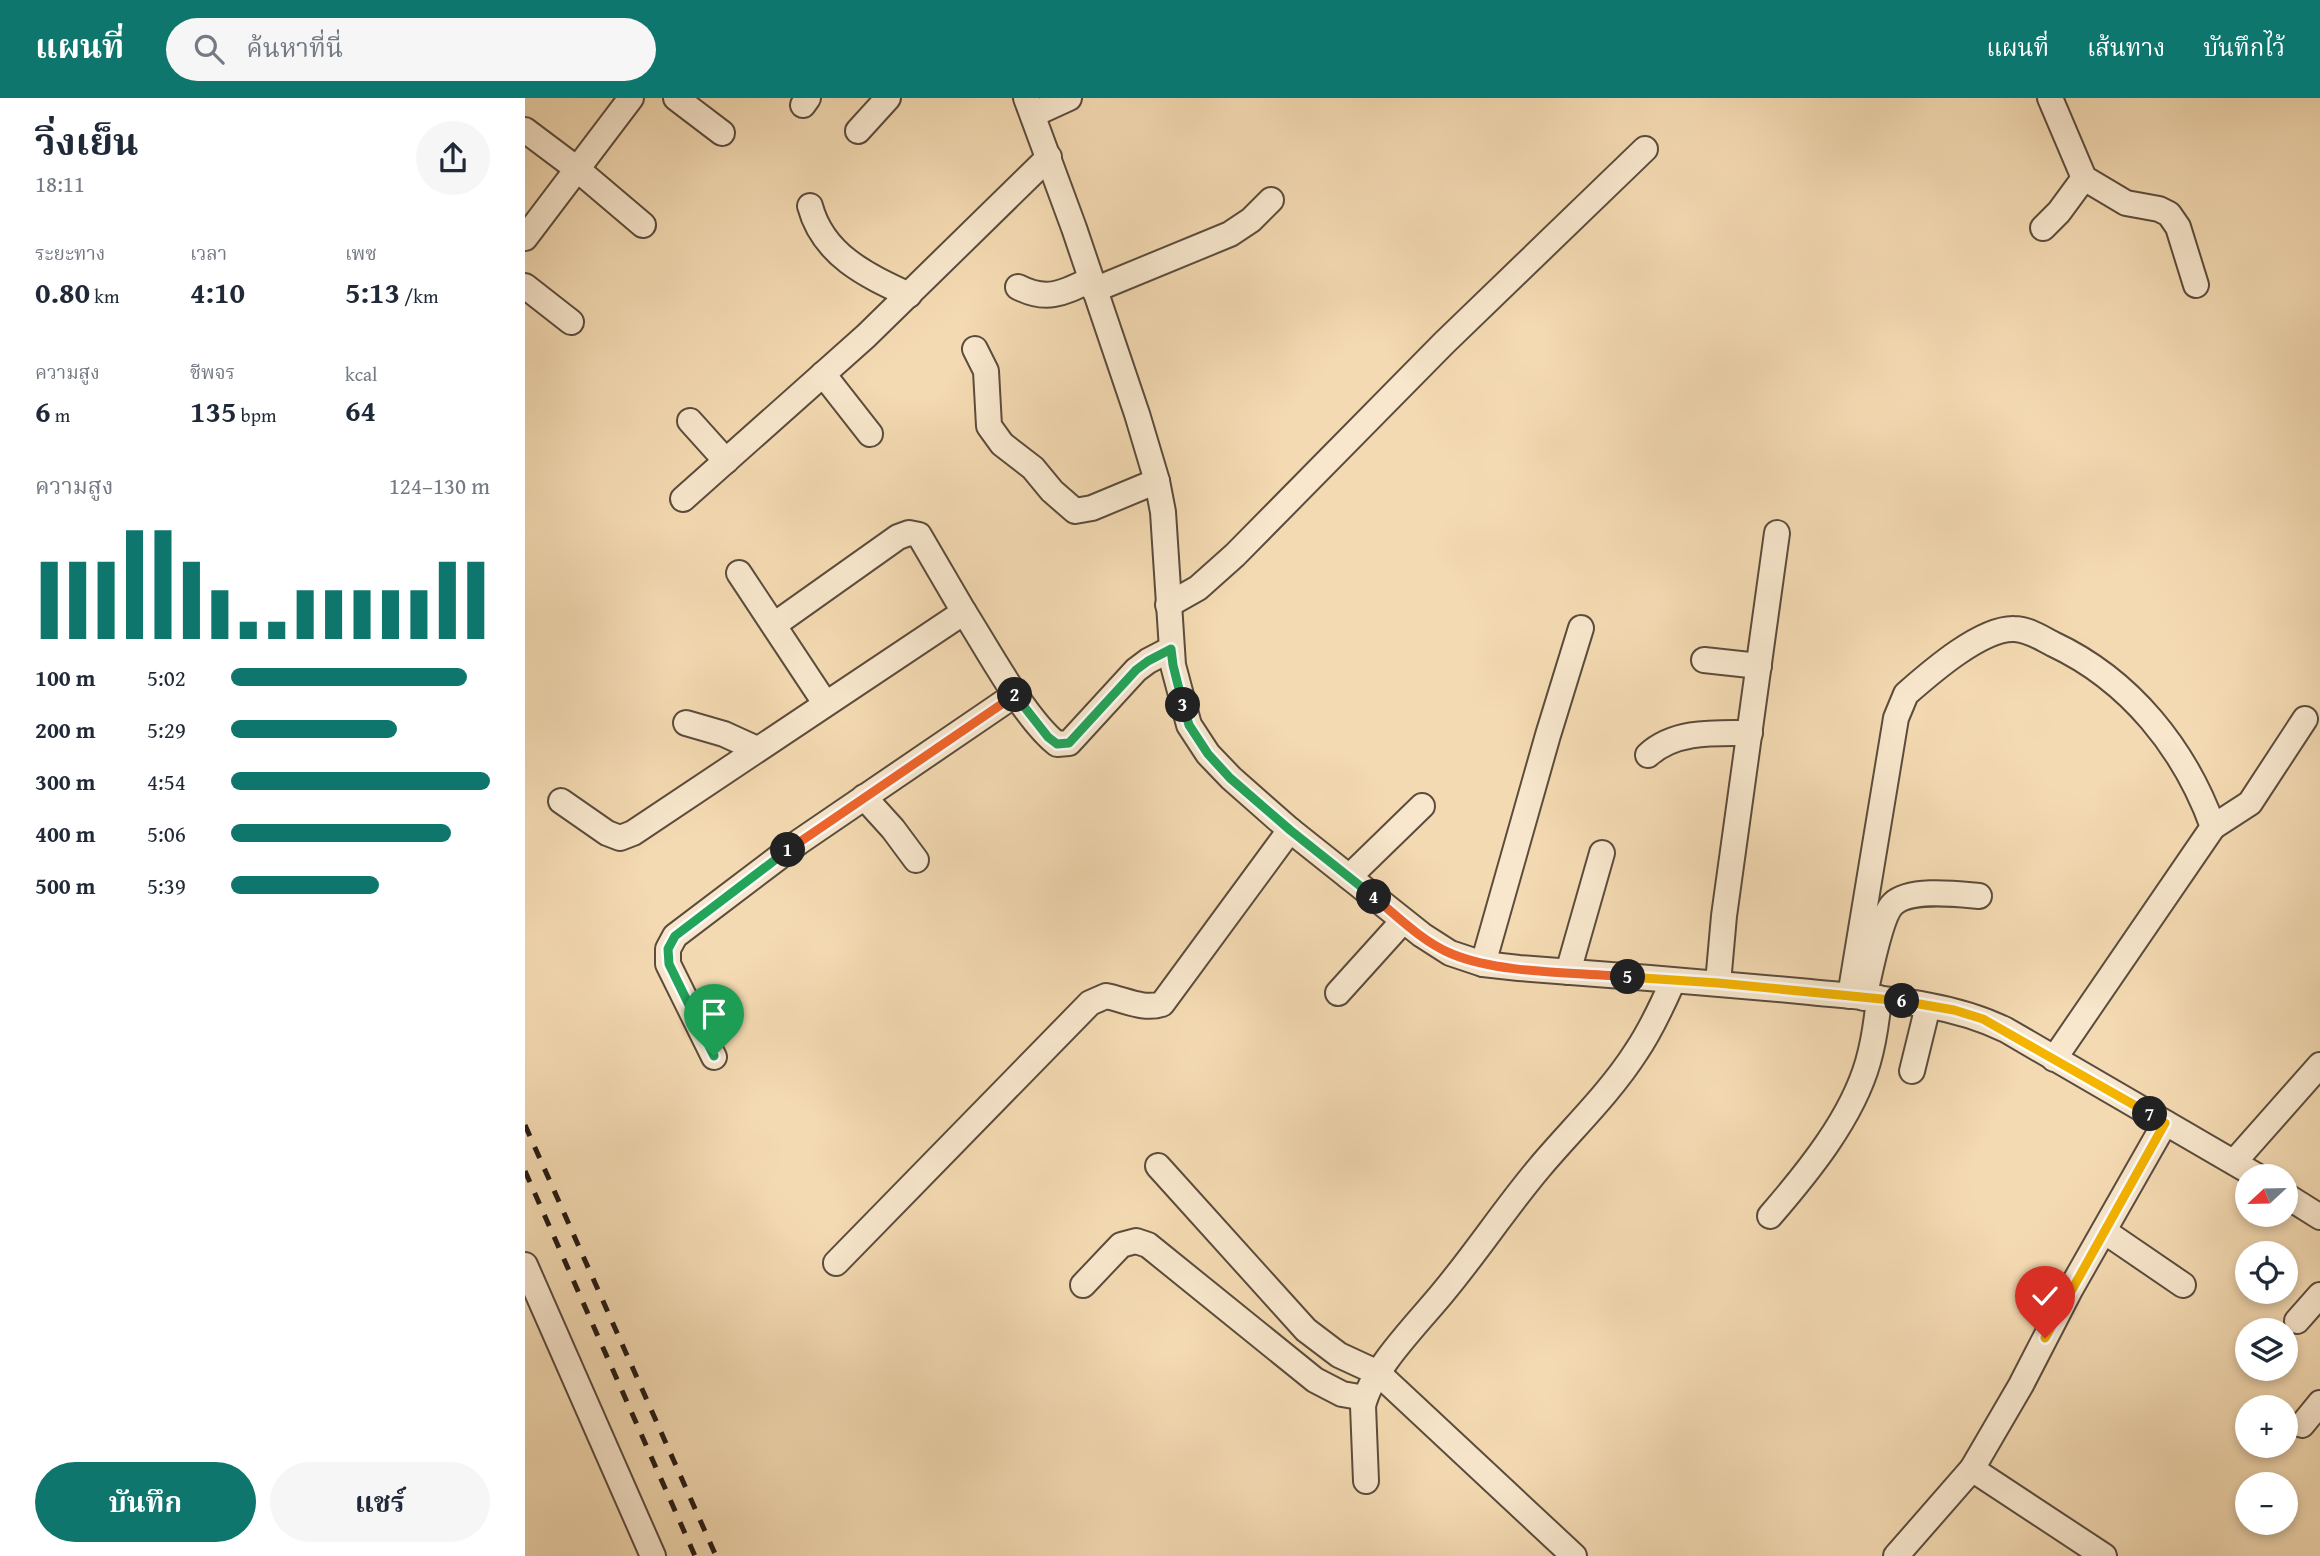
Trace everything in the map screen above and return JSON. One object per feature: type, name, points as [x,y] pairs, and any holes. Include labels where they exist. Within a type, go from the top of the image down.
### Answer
[{"type":"street","points":[[525,238],[631,98]]},
{"type":"street","points":[[675,98],[722,133]]},
{"type":"street","points":[[858,131],[888,98]]},
{"type":"street","points":[[1069,98],[1030,106],[1137,414],[1157,481],[1163,512],[1173,665],[1189,725],[1208,754],[1230,778],[1403,921],[1450,953],[1483,964],[1864,997],[1928,1006],[1983,1019],[2239,1164]]},
{"type":"street","points":[[2050,98],[2084,178],[2126,203],[2159,209],[2169,214],[2178,227],[2196,285]]},
{"type":"street","points":[[525,130],[577,169],[643,225]]},
{"type":"street","points":[[1168,605],[1198,588],[1235,555],[1444,344],[1645,149]]},
{"type":"street","points":[[683,499],[909,295],[1049,157]]},
{"type":"street","points":[[2043,228],[2059,212],[2084,178]]},
{"type":"street","points":[[1018,287],[1034,295],[1050,295],[1092,285],[1230,234],[1251,220],[1271,200]]},
{"type":"street","points":[[810,206],[815,224],[823,238],[861,272],[909,295]]},
{"type":"street","points":[[525,286],[571,321]]},
{"type":"street","points":[[975,349],[986,371],[989,426],[1002,444],[1033,468],[1052,491],[1075,511],[1092,508],[1157,481]]},
{"type":"street","points":[[823,374],[870,434]]},
{"type":"street","points":[[690,421],[726,461]]},
{"type":"street","points":[[773,625],[898,537],[909,533],[919,535],[1016,694],[1048,737],[1057,744],[1069,743],[1136,670],[1171,649]]},
{"type":"street","points":[[1718,983],[1724,916],[1777,533]]},
{"type":"street","points":[[739,573],[825,703]]},
{"type":"street","points":[[561,801],[607,833],[619,838],[633,833],[964,611]]},
{"type":"street","points":[[1483,964],[1581,628]]},
{"type":"street","points":[[1770,1216],[1804,1176],[1836,1131],[1868,1063],[1876,1028],[1864,997],[1901,704],[1906,694],[1964,648],[1996,632],[2014,628],[2028,632],[2078,655],[2108,677],[2149,717],[2178,753],[2200,791],[2213,827]]},
{"type":"street","points":[[1704,660],[1759,666]]},
{"type":"street","points":[[714,1056],[669,964],[668,949],[675,936],[799,842],[1016,694]]},
{"type":"street","points":[[2055,1059],[2213,827],[2250,803],[2305,719]]},
{"type":"street","points":[[686,723],[724,734],[757,749]]},
{"type":"street","points":[[1648,755],[1663,744],[1682,737],[1750,733]]},
{"type":"street","points":[[864,797],[916,860]]},
{"type":"street","points":[[1349,877],[1423,806]]},
{"type":"street","points":[[836,1263],[1090,1003],[1106,996],[1141,1006],[1163,1004],[1290,830]]},
{"type":"street","points":[[1568,972],[1602,853]]},
{"type":"street","points":[[1864,997],[1885,918],[1893,903],[1909,897],[1935,893],[1979,896]]},
{"type":"street","points":[[1338,993],[1403,921]]},
{"type":"street","points":[[1366,1481],[1362,1421],[1365,1398],[1378,1373],[1539,1167],[1636,1054],[1673,981]]},
{"type":"street","points":[[1912,1071],[1928,1006]]},
{"type":"street","points":[[2235,1161],[2320,1065]]},
{"type":"street","points":[[1896,1556],[1972,1469],[2165,1123]]},
{"type":"street","points":[[1158,1166],[1306,1330],[1339,1355],[1378,1373],[1559,1551]]},
{"type":"street","points":[[2298,1201],[2316,1209]]},
{"type":"street","points":[[2104,1231],[2183,1284]]},
{"type":"street","points":[[1083,1284],[1121,1245],[1136,1241],[1148,1245],[1315,1380],[1342,1394],[1365,1398]]},
{"type":"street","points":[[525,1265],[653,1556]]},
{"type":"street","points":[[2298,1320],[2320,1295]]},
{"type":"street","points":[[2302,1425],[2320,1403]]},
{"type":"street","points":[[1972,1469],[2104,1556]]},
{"type":"railway","points":[[525,1125],[716,1556]]},
{"type":"railway","points":[[525,1171],[695,1556]]},
{"type":"route","points":[[714,1056],[669,964],[668,949],[675,936],[799,842],[1016,694],[1048,737],[1057,744],[1069,743],[1136,670],[1171,649],[1189,725],[1208,754],[1230,778],[1290,830],[1422,935],[1450,953],[1483,964],[1879,998],[1954,1010],[2006,1030],[2165,1123],[2045,1338]]}]
